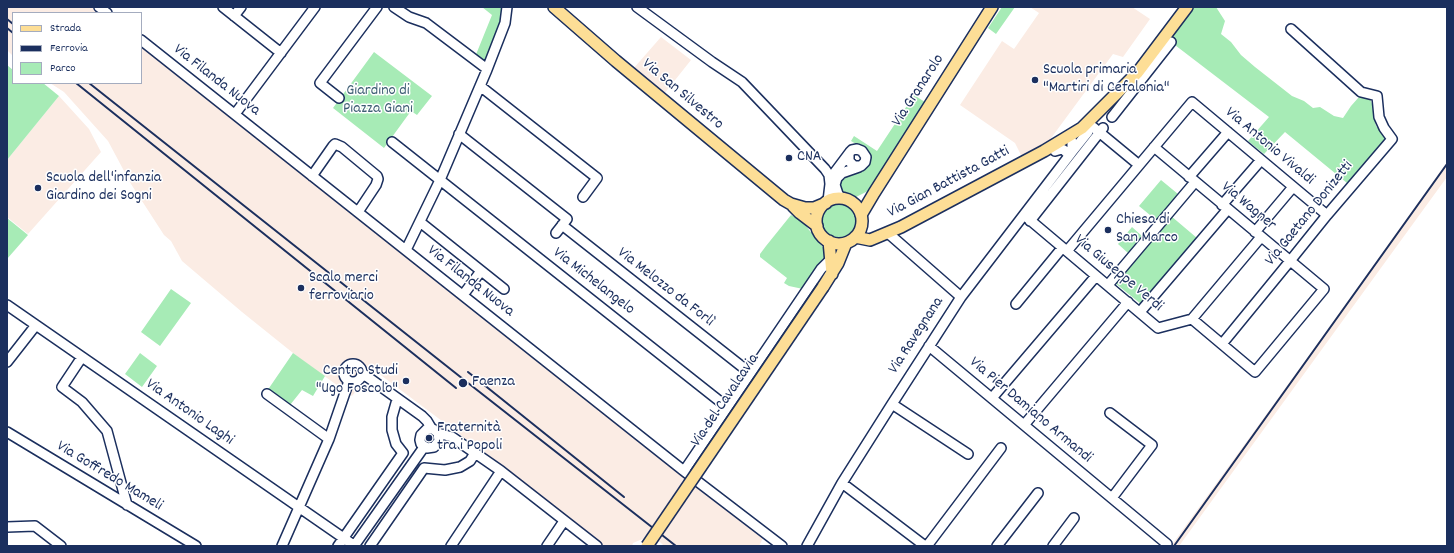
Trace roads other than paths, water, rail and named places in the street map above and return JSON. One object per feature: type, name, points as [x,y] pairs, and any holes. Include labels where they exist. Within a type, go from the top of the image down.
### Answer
[{"type":"main road","name":"Via San Silvestro","points":[[554,7],[628,71],[784,200],[801,208],[814,208],[827,202]]},
{"type":"main road","name":"Via Granarolo","points":[[861,218],[874,193],[992,7]]},
{"type":"main road","name":"Via Ravegnana","points":[[1071,146],[1092,119],[1129,81],[1141,74],[1188,7]]},
{"type":"main road","name":"Via Ravegnana","points":[[1071,146],[1096,130],[1129,81]]},
{"type":"main road","name":"Via Gian Battista Gatti","points":[[850,240],[870,240],[888,233],[1024,162],[1071,146]]},
{"type":"main road","name":"Via Gian Battista Gatti","points":[[1024,162],[1071,146]]},
{"type":"main road","points":[[847,200],[862,199],[874,193]]},
{"type":"main road","points":[[840,198],[847,200],[856,206],[861,218],[859,232],[850,240],[838,243],[829,241],[821,235],[817,226],[818,213],[827,202],[840,198]]},
{"type":"main road","name":"Via San Silvestro","points":[[791,204],[817,226]]},
{"type":"main road","name":"Via Gian Battista Gatti","points":[[861,218],[866,228],[873,232],[888,233]]},
{"type":"main road","name":"Via del Cavalcavia","points":[[647,546],[832,274],[850,240]]},
{"type":"main road","points":[[829,241],[832,274]]},
{"type":"street","points":[[223,7],[281,53]]},
{"type":"street","points":[[234,16],[241,7]]},
{"type":"street","points":[[235,114],[315,7]]},
{"type":"street","points":[[339,98],[320,83],[377,7]]},
{"type":"street","points":[[394,7],[409,17],[426,23],[487,69]]},
{"type":"street","points":[[504,7],[505,23]]},
{"type":"street","points":[[406,250],[440,180],[480,86],[505,23],[507,7]]},
{"type":"street","points":[[638,7],[712,62],[742,82],[826,169],[831,172],[837,169]]},
{"type":"street","name":"Via Gaetano Donizetti","points":[[1222,344],[1327,215],[1392,139],[1384,128],[1379,116],[1377,96],[1361,92],[1291,30]]},
{"type":"street","name":"Via Filanda Nuova","points":[[142,41],[684,471],[782,546]]},
{"type":"street","name":"Via Ravegnana","points":[[1112,117],[1141,74],[1171,42]]},
{"type":"street","points":[[480,86],[597,178],[583,197]]},
{"type":"street","name":"Via Antonio Vivaldi","points":[[1154,147],[1192,102],[1327,215]]},
{"type":"street","points":[[1096,130],[1139,165]]},
{"type":"street","name":"Via Ravegnana","points":[[807,546],[842,483],[962,297],[1027,218],[1096,130]]},
{"type":"street","points":[[1108,285],[1192,180],[1228,132]]},
{"type":"street","points":[[459,134],[567,218],[556,233]]},
{"type":"street","name":"Via Michelangelo","points":[[392,142],[727,407]]},
{"type":"street","points":[[312,176],[333,146],[336,144],[342,147],[377,176],[378,179],[378,182],[358,212]]},
{"type":"street","name":"Via Ravegnana","points":[[1027,218],[1071,146]]},
{"type":"street","points":[[1016,304],[1154,147]]},
{"type":"street","name":"Via Wagner","points":[[1154,147],[1324,290],[1255,372],[1222,344]]},
{"type":"street","points":[[827,202],[832,176],[849,154],[855,149],[860,150],[864,152],[866,160],[859,167],[842,173],[837,178],[835,185],[841,198],[847,200]]},
{"type":"street","points":[[849,154],[848,159],[850,163],[859,167]]},
{"type":"street","points":[[1140,312],[1261,160]]},
{"type":"street","points":[[826,169],[829,175],[830,184]]},
{"type":"street","points":[[1222,344],[1192,319],[1293,187]]},
{"type":"street","name":"Via Giuseppe Verdi","points":[[1027,218],[1158,328],[1192,319]]},
{"type":"street","points":[[420,222],[504,289]]},
{"type":"street","name":"Via Melozzo da Forlì","points":[[562,225],[750,373]]},
{"type":"street","points":[[888,233],[962,297]]},
{"type":"street","name":"Via del Cavalcavia","points":[[684,471],[821,269],[831,259]]},
{"type":"street","points":[[463,296],[481,271]]},
{"type":"street","points":[[992,398],[1096,276]]},
{"type":"street","points":[[1024,425],[1128,302]]},
{"type":"street","name":"Via Antonio Laghi","points":[[7,305],[354,546]]},
{"type":"street","points":[[7,362],[36,325]]},
{"type":"street","name":"Via Pier Damiano Armandi","points":[[929,346],[1167,544]]},
{"type":"street","points":[[82,357],[62,387],[82,402],[107,431],[127,505]]},
{"type":"street","points":[[349,381],[344,374],[344,371],[347,366],[353,363],[358,365],[362,373],[427,421],[430,426],[434,431],[439,439],[437,444],[431,448],[424,446],[420,440],[424,430],[434,431],[452,437],[501,471],[597,546]]},
{"type":"street","points":[[349,381],[358,380],[362,373]]},
{"type":"street","points":[[282,546],[329,439],[349,381]]},
{"type":"street","points":[[267,394],[329,439]]},
{"type":"street","points":[[338,546],[403,454],[396,444],[392,430],[392,417],[396,403],[399,400]]},
{"type":"street","points":[[892,404],[968,454]]},
{"type":"street","points":[[1110,413],[1152,445],[1112,498]]},
{"type":"street","name":"Via Goffredo Mameli","points":[[7,432],[196,546]]},
{"type":"street","points":[[354,546],[424,446]]},
{"type":"street","points":[[842,483],[926,546],[1001,448]]},
{"type":"street","points":[[370,546],[424,468],[445,470],[460,467],[470,461],[475,453]]},
{"type":"street","points":[[451,546],[501,471]]},
{"type":"street","points":[[997,546],[1038,492]]},
{"type":"street","points":[[1053,546],[1074,518]]},
{"type":"street","points":[[547,546],[564,521]]},
{"type":"street","points":[[7,527],[35,526],[61,546]]},
{"type":"railway","points":[[7,19],[12,23]]},
{"type":"railway","points":[[7,28],[12,32]]},
{"type":"railway","points":[[77,84],[456,388]]},
{"type":"railway","points":[[90,84],[676,546]]},
{"type":"railway","points":[[1174,546],[1447,164]]},
{"type":"railway","points":[[468,372],[624,497]]},
{"type":"place","name":"Scuola primaria \"Martiri di Cefalonia\"","points":[[1035,80]]},
{"type":"place","name":"CNA","points":[[789,158]]},
{"type":"place","name":"Scuola dell'infanzia Giardino dei Sogni","points":[[38,188]]},
{"type":"place","name":"Chiesa di San Marco","points":[[1108,230]]},
{"type":"place","name":"Scalo merci ferroviario","points":[[301,288]]},
{"type":"place","name":"Centro Studi \"Ugo Foscolo\"","points":[[406,381]]},
{"type":"place","name":"Faenza","points":[[463,383]]},
{"type":"place","name":"Fraternità tra i Popoli","points":[[429,438]]},
{"type":"park label","name":"Giardino di Piazza Giani","points":[[378,101]]}]
